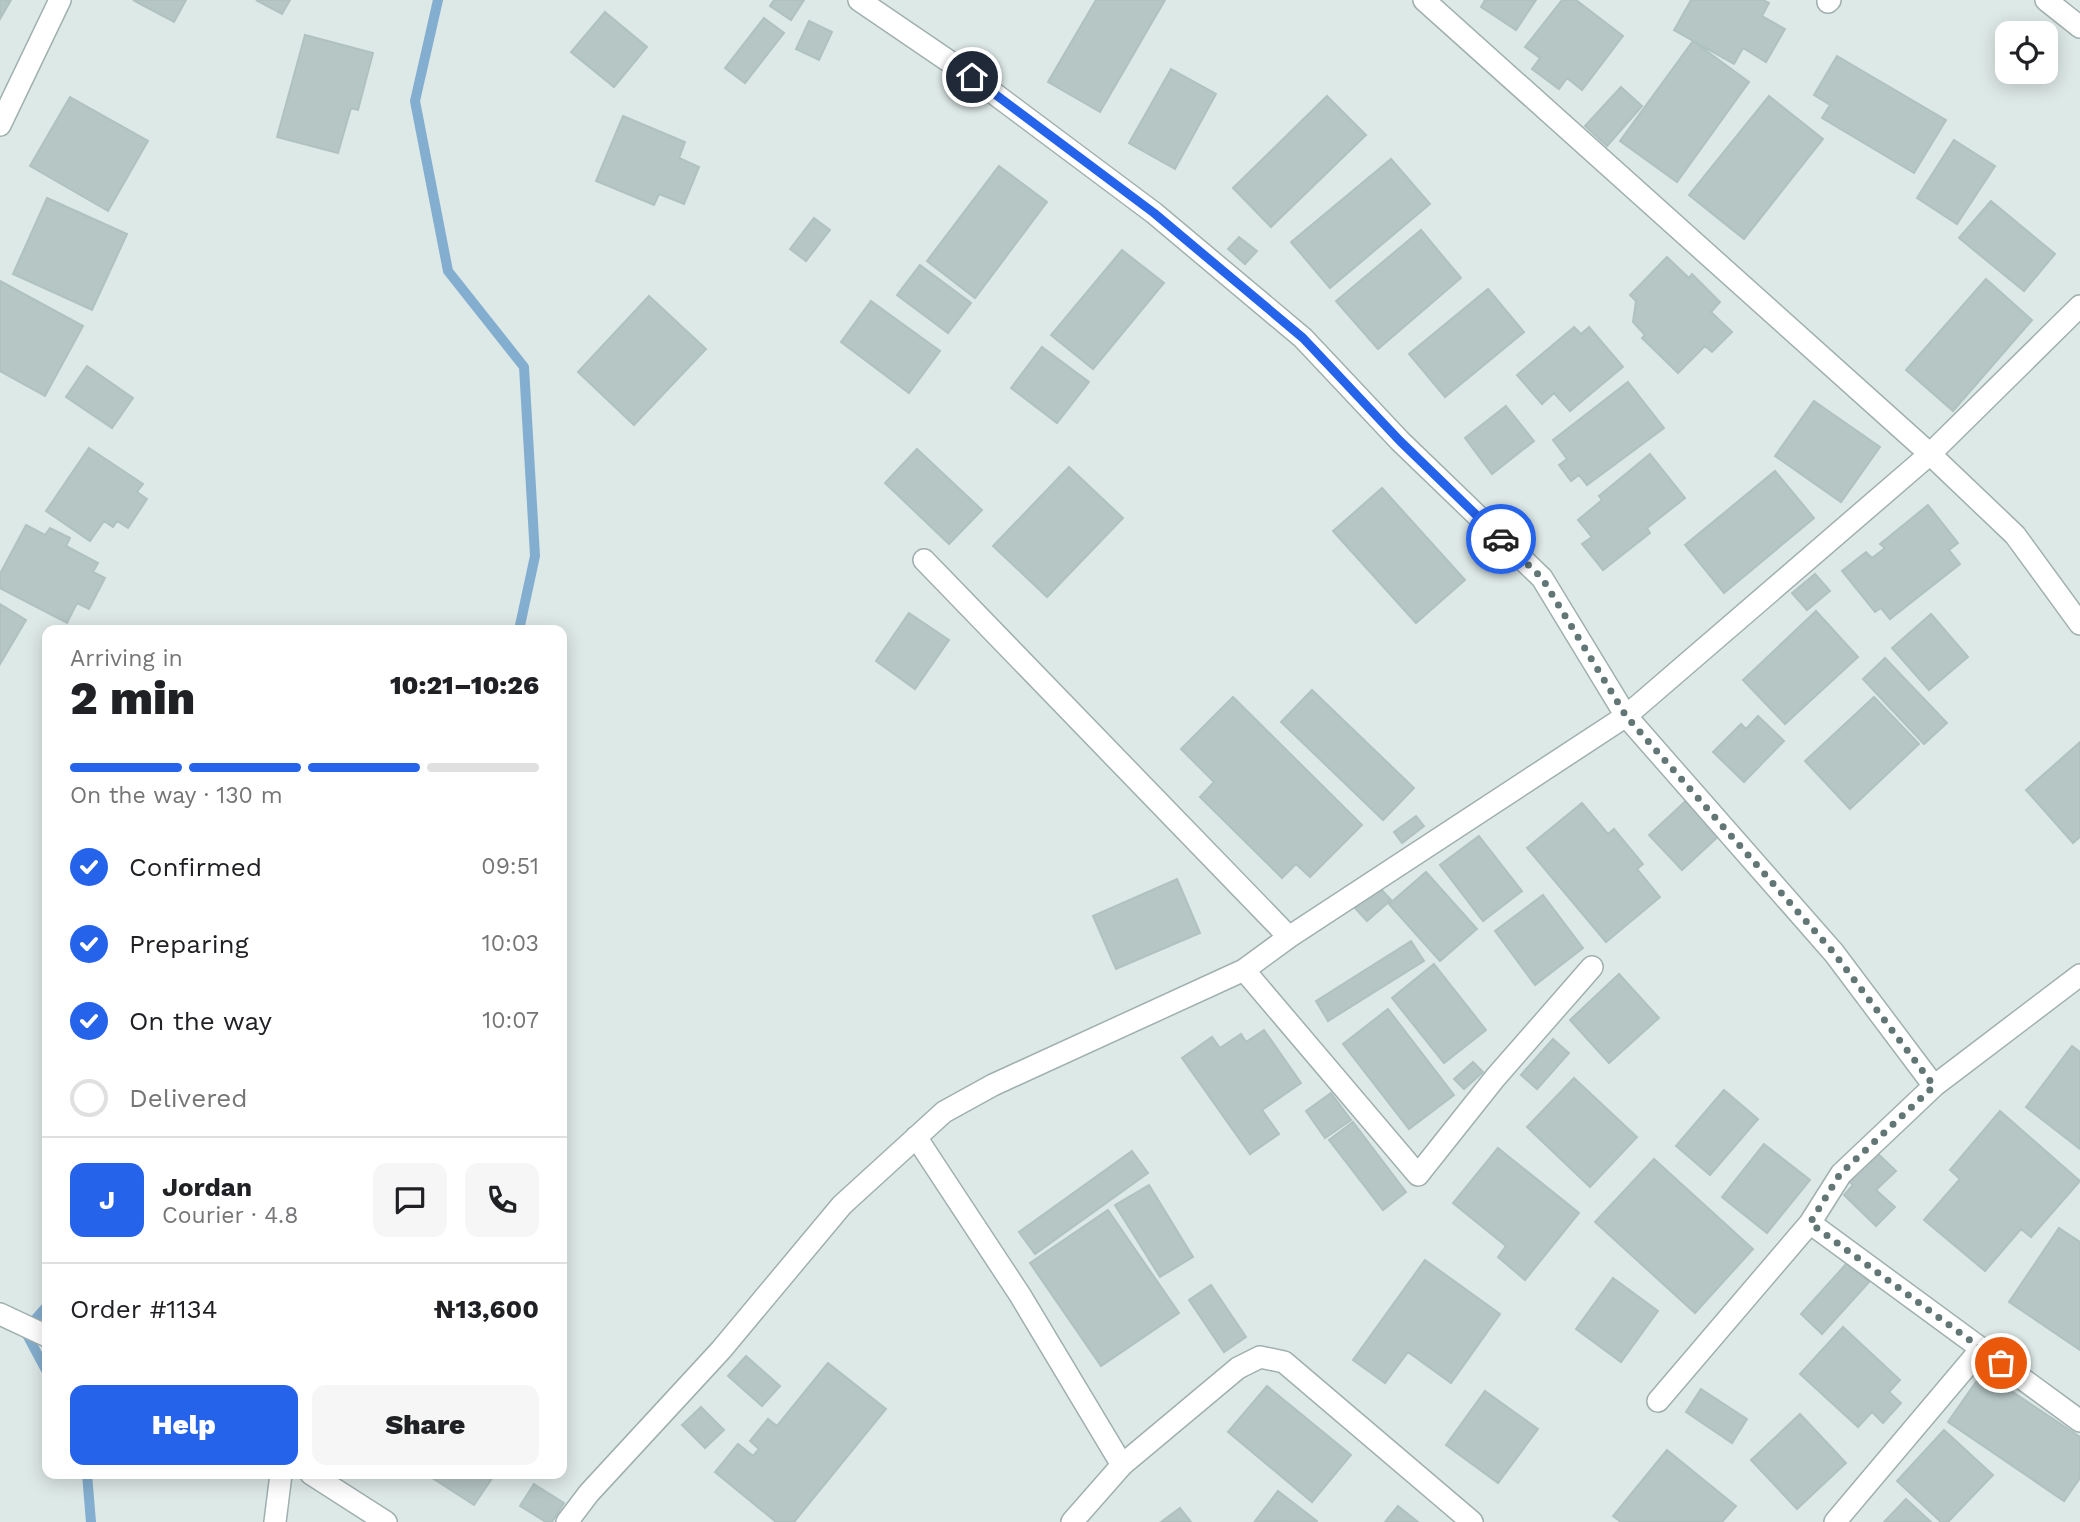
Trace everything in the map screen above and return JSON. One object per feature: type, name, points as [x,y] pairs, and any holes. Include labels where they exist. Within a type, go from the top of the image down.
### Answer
[{"type":"street","points":[[0,125],[60,0]]},
{"type":"street","points":[[859,0],[972,77],[1154,213],[1303,338],[1400,441],[1542,578],[1626,716],[1834,953],[1934,1086]]},
{"type":"street","points":[[1424,0],[1930,454],[2015,535],[2080,624]]},
{"type":"street","points":[[2046,0],[2080,27]]},
{"type":"street","points":[[567,1522],[589,1493],[748,1320],[842,1205],[944,1112],[993,1085],[1244,970],[1289,937],[1626,716],[1930,454],[2080,306]]},
{"type":"street","points":[[924,561],[1289,937]]},
{"type":"street","points":[[1244,970],[1418,1175],[1495,1078],[1592,967]]},
{"type":"street","points":[[1658,1401],[1810,1223],[1840,1174],[1934,1086],[2080,975]]},
{"type":"street","points":[[916,1137],[1020,1295],[1122,1465]]},
{"type":"street","points":[[1810,1223],[2080,1421]]},
{"type":"street","points":[[0,1314],[42,1334]]},
{"type":"street","points":[[1835,1522],[1981,1349]]},
{"type":"street","points":[[1072,1522],[1122,1465],[1238,1368],[1260,1357],[1284,1362],[1472,1522]]},
{"type":"street","points":[[275,1522],[280,1479]]},
{"type":"street","points":[[319,1479],[386,1522]]},
{"type":"building","points":[[0,0],[11,0],[0,19]]},
{"type":"building","points":[[133,0],[186,0],[174,22]]},
{"type":"building","points":[[256,0],[290,0],[282,14]]},
{"type":"building","points":[[774,0],[804,0],[791,20],[770,6]]},
{"type":"building","points":[[1096,0],[1165,0],[1100,112],[1048,82]]},
{"type":"building","points":[[1485,0],[1536,0],[1516,30],[1481,7]]},
{"type":"building","points":[[1562,0],[1576,0],[1623,36],[1582,90],[1567,78],[1559,89],[1532,69],[1540,58],[1525,47]]},
{"type":"building","points":[[1691,0],[1763,0],[1769,3],[1762,16],[1785,29],[1766,62],[1743,48],[1734,64],[1674,30]]},
{"type":"building","points":[[605,12],[647,47],[614,87],[571,52]]},
{"type":"building","points":[[764,18],[784,33],[745,83],[725,68]]},
{"type":"building","points":[[809,21],[832,32],[819,60],[796,49]]},
{"type":"building","points":[[305,35],[373,53],[358,110],[351,108],[338,153],[277,137]]},
{"type":"building","points":[[1693,41],[1749,82],[1677,182],[1620,141]]},
{"type":"building","points":[[1837,56],[1946,120],[1914,173],[1822,118],[1830,105],[1814,95]]},
{"type":"building","points":[[1171,69],[1216,94],[1175,169],[1129,143]]},
{"type":"building","points":[[1621,87],[1642,106],[1607,146],[1585,126]]},
{"type":"building","points":[[1327,96],[1366,135],[1271,227],[1233,188]]},
{"type":"building","points":[[1769,96],[1823,139],[1744,239],[1689,195]]},
{"type":"building","points":[[70,97],[148,141],[108,211],[30,166]]},
{"type":"building","points":[[623,116],[685,142],[679,158],[699,167],[684,204],[659,194],[654,205],[596,181]]},
{"type":"building","points":[[1954,140],[1995,166],[1957,224],[1917,198]]},
{"type":"building","points":[[1391,159],[1430,204],[1330,288],[1291,242]]},
{"type":"building","points":[[999,166],[1047,202],[975,298],[927,261]]},
{"type":"building","points":[[47,198],[127,234],[92,310],[13,274]]},
{"type":"building","points":[[1991,201],[2055,254],[2024,291],[1959,238]]},
{"type":"building","points":[[814,218],[830,230],[806,261],[790,249]]},
{"type":"building","points":[[1421,230],[1461,278],[1378,349],[1336,301]]},
{"type":"building","points":[[1239,237],[1257,251],[1245,264],[1228,249]]},
{"type":"building","points":[[1122,250],[1164,283],[1093,369],[1051,335]]},
{"type":"building","points":[[1667,257],[1689,278],[1692,274],[1720,302],[1711,312],[1732,332],[1712,352],[1705,346],[1678,373],[1642,338],[1645,335],[1633,322],[1636,301],[1630,295]]},
{"type":"building","points":[[920,265],[971,303],[948,333],[897,295]]},
{"type":"building","points":[[1986,279],[2032,320],[1953,411],[1906,370]]},
{"type":"building","points":[[0,281],[83,326],[45,396],[0,371]]},
{"type":"building","points":[[1488,289],[1524,332],[1445,397],[1409,354]]},
{"type":"building","points":[[649,296],[706,349],[634,425],[578,372]]},
{"type":"building","points":[[871,301],[940,351],[909,393],[841,342]]},
{"type":"building","points":[[1574,327],[1581,334],[1589,327],[1623,367],[1570,411],[1554,393],[1542,404],[1517,375]]},
{"type":"building","points":[[1042,347],[1089,382],[1057,423],[1011,388]]},
{"type":"building","points":[[87,366],[133,398],[112,428],[66,397]]},
{"type":"building","points":[[1628,382],[1664,428],[1587,485],[1579,475],[1571,481],[1559,465],[1567,459],[1553,440]]},
{"type":"building","points":[[1814,401],[1880,447],[1841,502],[1775,456]]},
{"type":"building","points":[[1506,406],[1534,441],[1492,474],[1465,438]]},
{"type":"building","points":[[89,448],[143,484],[137,492],[147,499],[128,528],[117,521],[113,527],[104,521],[90,541],[46,511]]},
{"type":"building","points":[[917,449],[982,510],[949,544],[885,483]]},
{"type":"building","points":[[1650,454],[1685,498],[1647,528],[1650,533],[1603,570],[1582,544],[1592,537],[1578,520],[1602,500],[1599,496]]},
{"type":"building","points":[[1069,467],[1123,518],[1047,597],[993,546]]},
{"type":"building","points":[[1775,471],[1814,518],[1724,593],[1685,545]]},
{"type":"building","points":[[1382,488],[1465,580],[1416,623],[1333,531]]},
{"type":"building","points":[[1928,505],[1958,543],[1949,550],[1960,564],[1890,619],[1881,608],[1875,612],[1842,571],[1866,552],[1872,558],[1885,548],[1880,544]]},
{"type":"building","points":[[26,525],[45,535],[50,528],[70,538],[66,546],[98,563],[93,572],[105,578],[89,609],[77,603],[67,623],[0,588],[0,574]]},
{"type":"building","points":[[1815,574],[1830,591],[1807,610],[1792,593]]},
{"type":"building","points":[[0,604],[26,620],[0,664]]},
{"type":"building","points":[[1816,611],[1858,657],[1785,724],[1743,680]]},
{"type":"building","points":[[909,613],[949,640],[915,689],[876,661]]},
{"type":"building","points":[[1931,614],[1968,657],[1929,690],[1892,648]]},
{"type":"building","points":[[1885,658],[1947,723],[1924,744],[1863,679]]},
{"type":"building","points":[[1312,690],[1414,788],[1383,820],[1281,722]]},
{"type":"building","points":[[1233,697],[1362,825],[1310,877],[1296,864],[1282,878],[1200,797],[1214,782],[1181,749]]},
{"type":"building","points":[[1874,697],[1919,744],[1850,809],[1805,761]]},
{"type":"building","points":[[1758,716],[1784,741],[1744,782],[1713,752],[1741,724],[1746,729]]},
{"type":"building","points":[[2080,742],[2080,837],[2073,843],[2026,790]]},
{"type":"building","points":[[1689,798],[1722,833],[1682,870],[1649,835]]},
{"type":"building","points":[[1582,803],[1608,834],[1614,829],[1643,864],[1637,869],[1660,897],[1606,942],[1527,848]]},
{"type":"building","points":[[1416,816],[1424,826],[1402,843],[1394,832]]},
{"type":"building","points":[[1479,836],[1522,891],[1483,921],[1440,865]]},
{"type":"building","points":[[1426,872],[1477,929],[1440,961],[1389,904]]},
{"type":"building","points":[[1177,879],[1200,933],[1116,969],[1093,916]]},
{"type":"building","points":[[1379,887],[1391,900],[1367,921],[1355,908]]},
{"type":"building","points":[[1543,895],[1583,948],[1535,985],[1495,931]]},
{"type":"building","points":[[1411,941],[1424,961],[1328,1021],[1316,1001]]},
{"type":"building","points":[[1434,964],[1486,1030],[1444,1063],[1392,998]]},
{"type":"building","points":[[1619,974],[1659,1018],[1609,1063],[1570,1020]]},
{"type":"building","points":[[1388,1009],[1454,1095],[1409,1129],[1343,1044]]},
{"type":"building","points":[[1264,1030],[1301,1083],[1262,1110],[1279,1134],[1250,1154],[1182,1058],[1212,1037],[1220,1048],[1241,1034],[1246,1042]]},
{"type":"building","points":[[1553,1039],[1569,1053],[1537,1089],[1521,1075]]},
{"type":"building","points":[[2072,1046],[2080,1052],[2080,1149],[2026,1107]]},
{"type":"building","points":[[1473,1062],[1483,1072],[1464,1089],[1454,1079]]},
{"type":"building","points":[[1574,1078],[1637,1137],[1590,1187],[1527,1127]]},
{"type":"building","points":[[1724,1090],[1758,1119],[1710,1175],[1676,1146]]},
{"type":"building","points":[[1331,1093],[1351,1120],[1325,1138],[1306,1111]]},
{"type":"building","points":[[2000,1111],[2080,1181],[2031,1237],[2021,1229],[1985,1271],[1924,1220],[1960,1179],[1950,1170]]},
{"type":"building","points":[[1353,1122],[1406,1192],[1383,1210],[1329,1140]]},
{"type":"building","points":[[1764,1144],[1810,1180],[1767,1233],[1722,1197]]},
{"type":"building","points":[[1498,1148],[1579,1213],[1525,1280],[1498,1257],[1506,1246],[1453,1203]]},
{"type":"building","points":[[1874,1150],[1896,1171],[1876,1190],[1895,1207],[1876,1226],[1844,1195],[1853,1185],[1846,1179]]},
{"type":"building","points":[[1132,1151],[1148,1173],[1035,1254],[1019,1232]]},
{"type":"building","points":[[1654,1159],[1753,1249],[1695,1313],[1595,1222]]},
{"type":"building","points":[[1149,1185],[1193,1257],[1160,1277],[1115,1205]]},
{"type":"building","points":[[1108,1210],[1179,1313],[1101,1366],[1030,1263]]},
{"type":"building","points":[[2059,1228],[2080,1242],[2080,1350],[2009,1302]]},
{"type":"building","points":[[1425,1260],[1500,1314],[1451,1383],[1408,1352],[1385,1383],[1353,1360]]},
{"type":"building","points":[[1847,1263],[1869,1282],[1822,1334],[1801,1314]]},
{"type":"building","points":[[1613,1278],[1658,1311],[1621,1362],[1576,1329]]},
{"type":"building","points":[[1211,1285],[1246,1337],[1224,1352],[1189,1300]]},
{"type":"building","points":[[1843,1327],[1900,1380],[1889,1392],[1901,1403],[1883,1423],[1872,1412],[1858,1427],[1800,1374]]},
{"type":"building","points":[[746,1356],[780,1386],[762,1406],[728,1376]]},
{"type":"building","points":[[828,1363],[886,1409],[794,1522],[776,1522],[715,1472],[738,1444],[753,1456],[759,1449],[750,1441],[768,1419],[777,1426]]},
{"type":"building","points":[[1983,1372],[2080,1437],[2080,1478],[2064,1501],[1948,1422]]},
{"type":"building","points":[[1267,1386],[1351,1455],[1312,1502],[1228,1432]]},
{"type":"building","points":[[1701,1389],[1747,1419],[1732,1443],[1686,1412]]},
{"type":"building","points":[[1485,1391],[1538,1429],[1498,1483],[1446,1445]]},
{"type":"building","points":[[701,1407],[724,1430],[705,1448],[682,1425]]},
{"type":"building","points":[[1800,1414],[1846,1463],[1797,1509],[1751,1460]]},
{"type":"building","points":[[1944,1430],[1993,1475],[1948,1522],[1941,1522],[1897,1481]]},
{"type":"building","points":[[1667,1450],[1736,1506],[1722,1522],[1621,1522],[1613,1516]]},
{"type":"building","points":[[434,1479],[492,1479],[474,1505]]},
{"type":"building","points":[[534,1484],[564,1503],[552,1522],[546,1522],[520,1506]]},
{"type":"building","points":[[1278,1491],[1317,1521],[1255,1521]]},
{"type":"building","points":[[1906,1499],[1931,1522],[1884,1522]]},
{"type":"building","points":[[1398,1506],[1418,1522],[1385,1522]]},
{"type":"building","points":[[1180,1508],[1191,1522],[1161,1522]]},
{"type":"waterway","points":[[438,0],[415,101],[448,271],[524,367],[535,556],[520,625]]},
{"type":"waterway","points":[[42,1312],[25,1331],[42,1363]]},
{"type":"waterway","points":[[87,1479],[91,1522]]},
{"type":"way so far","points":[[1501,539],[1542,578],[1626,716],[1834,953],[1934,1086],[1840,1174],[1810,1223],[2001,1363]]},
{"type":"route","points":[[972,77],[1154,213],[1303,338],[1400,441],[1501,539]]}]
